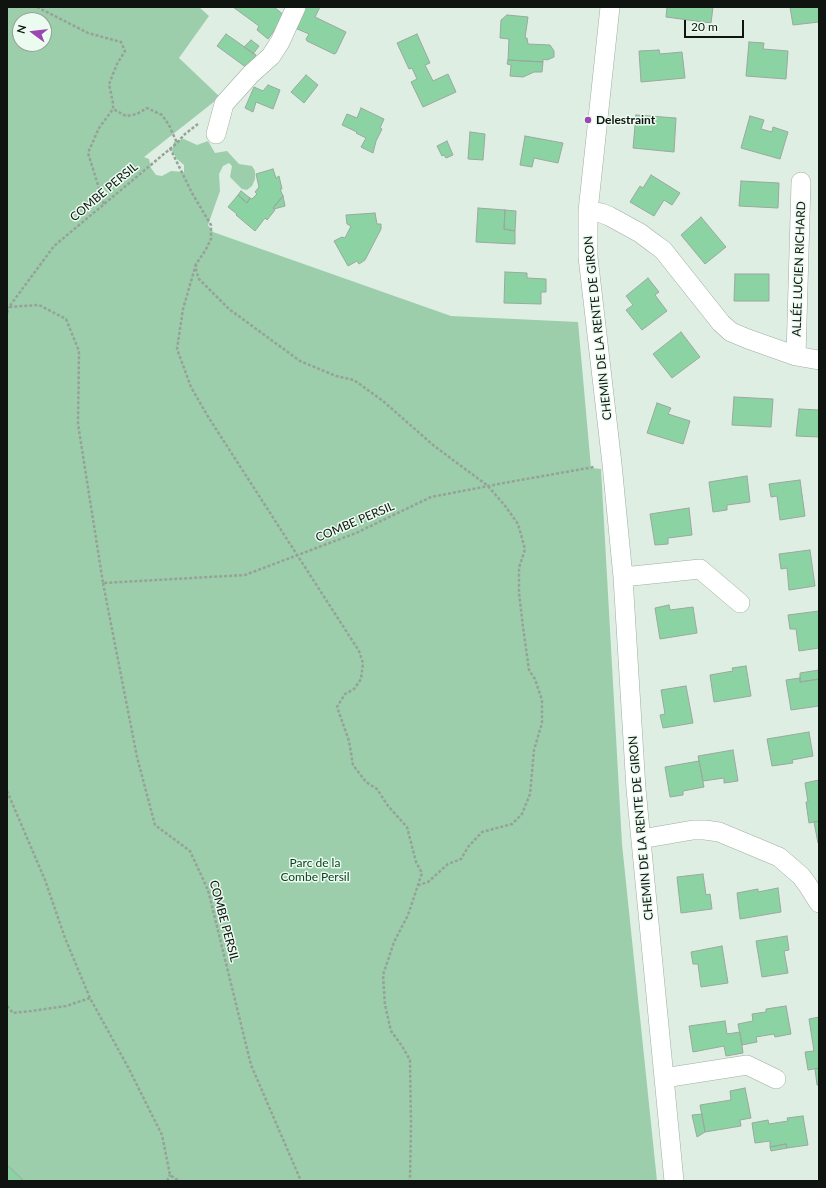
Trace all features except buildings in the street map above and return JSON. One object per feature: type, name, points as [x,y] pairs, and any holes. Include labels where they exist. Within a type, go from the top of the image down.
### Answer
[{"type":"street","points":[[216,134],[224,104],[251,74],[271,56],[280,42],[296,7]]},
{"type":"street","name":"CHEMIN DE LA RENTE DE GIRON","points":[[610,7],[588,211],[588,257],[612,464],[623,577],[633,745],[674,1181]]},
{"type":"street","name":"ALLÉE LUCIEN RICHARD","points":[[796,356],[801,182]]},
{"type":"street","points":[[588,211],[609,216],[635,230],[663,250],[721,323],[731,332],[796,356],[819,360]]},
{"type":"street","points":[[623,577],[700,569],[740,604]]},
{"type":"street","points":[[641,839],[693,830],[718,832],[779,857],[801,876],[819,903]]},
{"type":"street","points":[[664,1078],[747,1066],[776,1079]]},
{"type":"path","points":[[37,7],[88,32],[121,42],[125,51],[117,64],[109,84],[113,109],[99,128],[88,153],[104,204]]},
{"type":"path","name":"COMBE PERSIL","points":[[7,313],[9,307],[54,246],[185,134],[224,104]]},
{"type":"path","points":[[113,109],[126,116],[136,114],[147,108],[162,114],[169,125],[176,143]]},
{"type":"path","points":[[170,148],[192,193],[211,225],[211,239],[196,264],[183,309],[177,349],[191,387],[207,415],[359,651],[363,663],[361,679],[354,689],[345,694],[337,707],[349,741],[354,764],[366,782],[377,789],[388,806],[407,827],[416,862],[422,873],[419,886],[408,915],[394,942],[383,975],[385,1005],[391,1031],[410,1060],[410,1181]]},
{"type":"path","points":[[196,264],[199,279],[229,309],[300,361],[336,376],[354,380],[383,400],[433,445],[488,486],[518,524],[525,549],[519,568],[520,606],[529,670],[535,679],[542,700],[542,723],[534,750],[530,794],[522,814],[512,824],[482,832],[468,847],[461,859],[448,864],[428,882],[419,886]]},
{"type":"path","name":"COMBE PERSIL","points":[[9,307],[39,305],[66,319],[79,351],[78,424],[103,583],[137,757],[155,825],[190,851],[208,890],[251,1065],[301,1181]]},
{"type":"path","name":"COMBE PERSIL","points":[[103,583],[245,576],[356,533],[431,498],[488,486],[612,464]]},
{"type":"path","points":[[7,791],[45,880],[90,998],[162,1135],[170,1175],[167,1181]]},
{"type":"path","points":[[7,1006],[13,1012],[31,1011],[66,1006],[90,998]]},
{"type":"path","points":[[170,1175],[179,1181]]},
{"type":"green space","name":"Parc de la Combe Persil","points":[[7,7],[199,7],[209,16],[179,58],[220,97],[144,157],[149,159],[151,168],[156,175],[162,176],[171,171],[184,172],[184,165],[177,159],[172,151],[174,142],[184,139],[197,145],[208,141],[215,153],[227,151],[239,164],[252,166],[255,171],[255,179],[252,186],[247,190],[242,189],[230,177],[232,166],[229,163],[223,166],[219,174],[220,191],[208,225],[213,232],[451,316],[578,322],[591,468],[601,469],[622,844],[657,1181],[7,1181]]},
{"type":"place","name":"Delestraint","points":[[588,120]]}]
